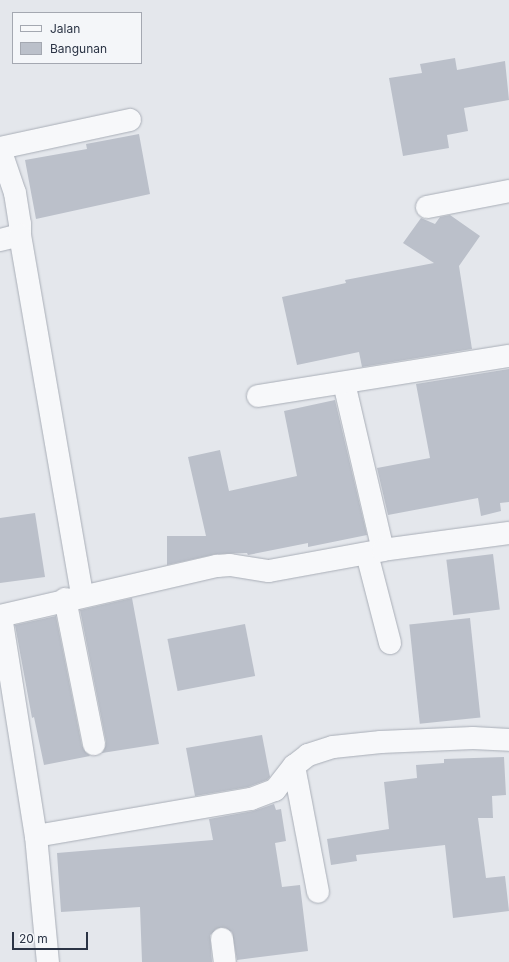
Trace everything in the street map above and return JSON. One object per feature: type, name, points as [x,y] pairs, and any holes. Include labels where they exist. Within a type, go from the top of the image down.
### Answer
[{"type":"street","points":[[94,744],[74,597],[10,237],[15,193],[0,149],[130,120]]},
{"type":"street","points":[[427,207],[509,191]]},
{"type":"street","points":[[258,396],[509,356]]},
{"type":"street","points":[[344,383],[390,643]]},
{"type":"street","points":[[48,962],[36,836],[0,616],[74,597],[217,566],[230,564],[269,571],[375,552],[509,533]]},
{"type":"street","points":[[36,836],[251,799],[275,790],[294,766],[308,755],[332,748],[442,739],[509,740]]},
{"type":"street","points":[[294,766],[318,892]]},
{"type":"street","points":[[222,939],[225,962]]},
{"type":"building","points":[[455,58],[457,70],[505,61],[509,100],[464,108],[468,131],[447,135],[449,148],[403,156],[389,78],[422,73],[420,64]]},
{"type":"building","points":[[139,134],[150,194],[36,219],[25,160],[87,149],[86,144]]},
{"type":"building","points":[[450,215],[480,236],[459,266],[472,349],[362,367],[359,352],[297,365],[282,297],[346,283],[345,280],[434,263],[403,243],[421,218],[435,224],[440,217]]},
{"type":"building","points":[[509,369],[509,502],[500,503],[501,511],[481,516],[478,498],[388,515],[377,468],[430,458],[416,384]]},
{"type":"building","points":[[335,400],[367,535],[308,547],[308,543],[248,555],[247,553],[216,554],[167,565],[167,536],[206,536],[188,457],[220,450],[229,491],[297,476],[284,411]]},
{"type":"building","points":[[35,513],[45,577],[0,583],[0,518]]},
{"type":"building","points":[[493,554],[500,610],[453,615],[446,560]]},
{"type":"building","points":[[132,598],[159,744],[102,753],[106,742],[80,610]]},
{"type":"building","points":[[56,616],[82,746],[90,756],[44,765],[34,717],[32,718],[15,625]]},
{"type":"building","points":[[470,618],[480,717],[420,724],[409,624]]},
{"type":"building","points":[[245,624],[255,676],[178,691],[167,639]]},
{"type":"building","points":[[262,735],[270,777],[267,780],[248,787],[195,796],[186,748]]},
{"type":"building","points":[[504,757],[506,795],[492,796],[493,818],[478,818],[486,878],[505,876],[509,911],[453,918],[445,845],[356,855],[357,861],[331,865],[327,839],[389,829],[384,782],[417,778],[416,765],[444,763],[444,759]]},
{"type":"building","points":[[274,804],[276,810],[281,809],[286,841],[275,843],[282,887],[300,885],[308,951],[237,960],[232,932],[221,927],[210,935],[212,962],[142,962],[140,907],[61,912],[57,853],[213,840],[209,819],[253,811]]}]
